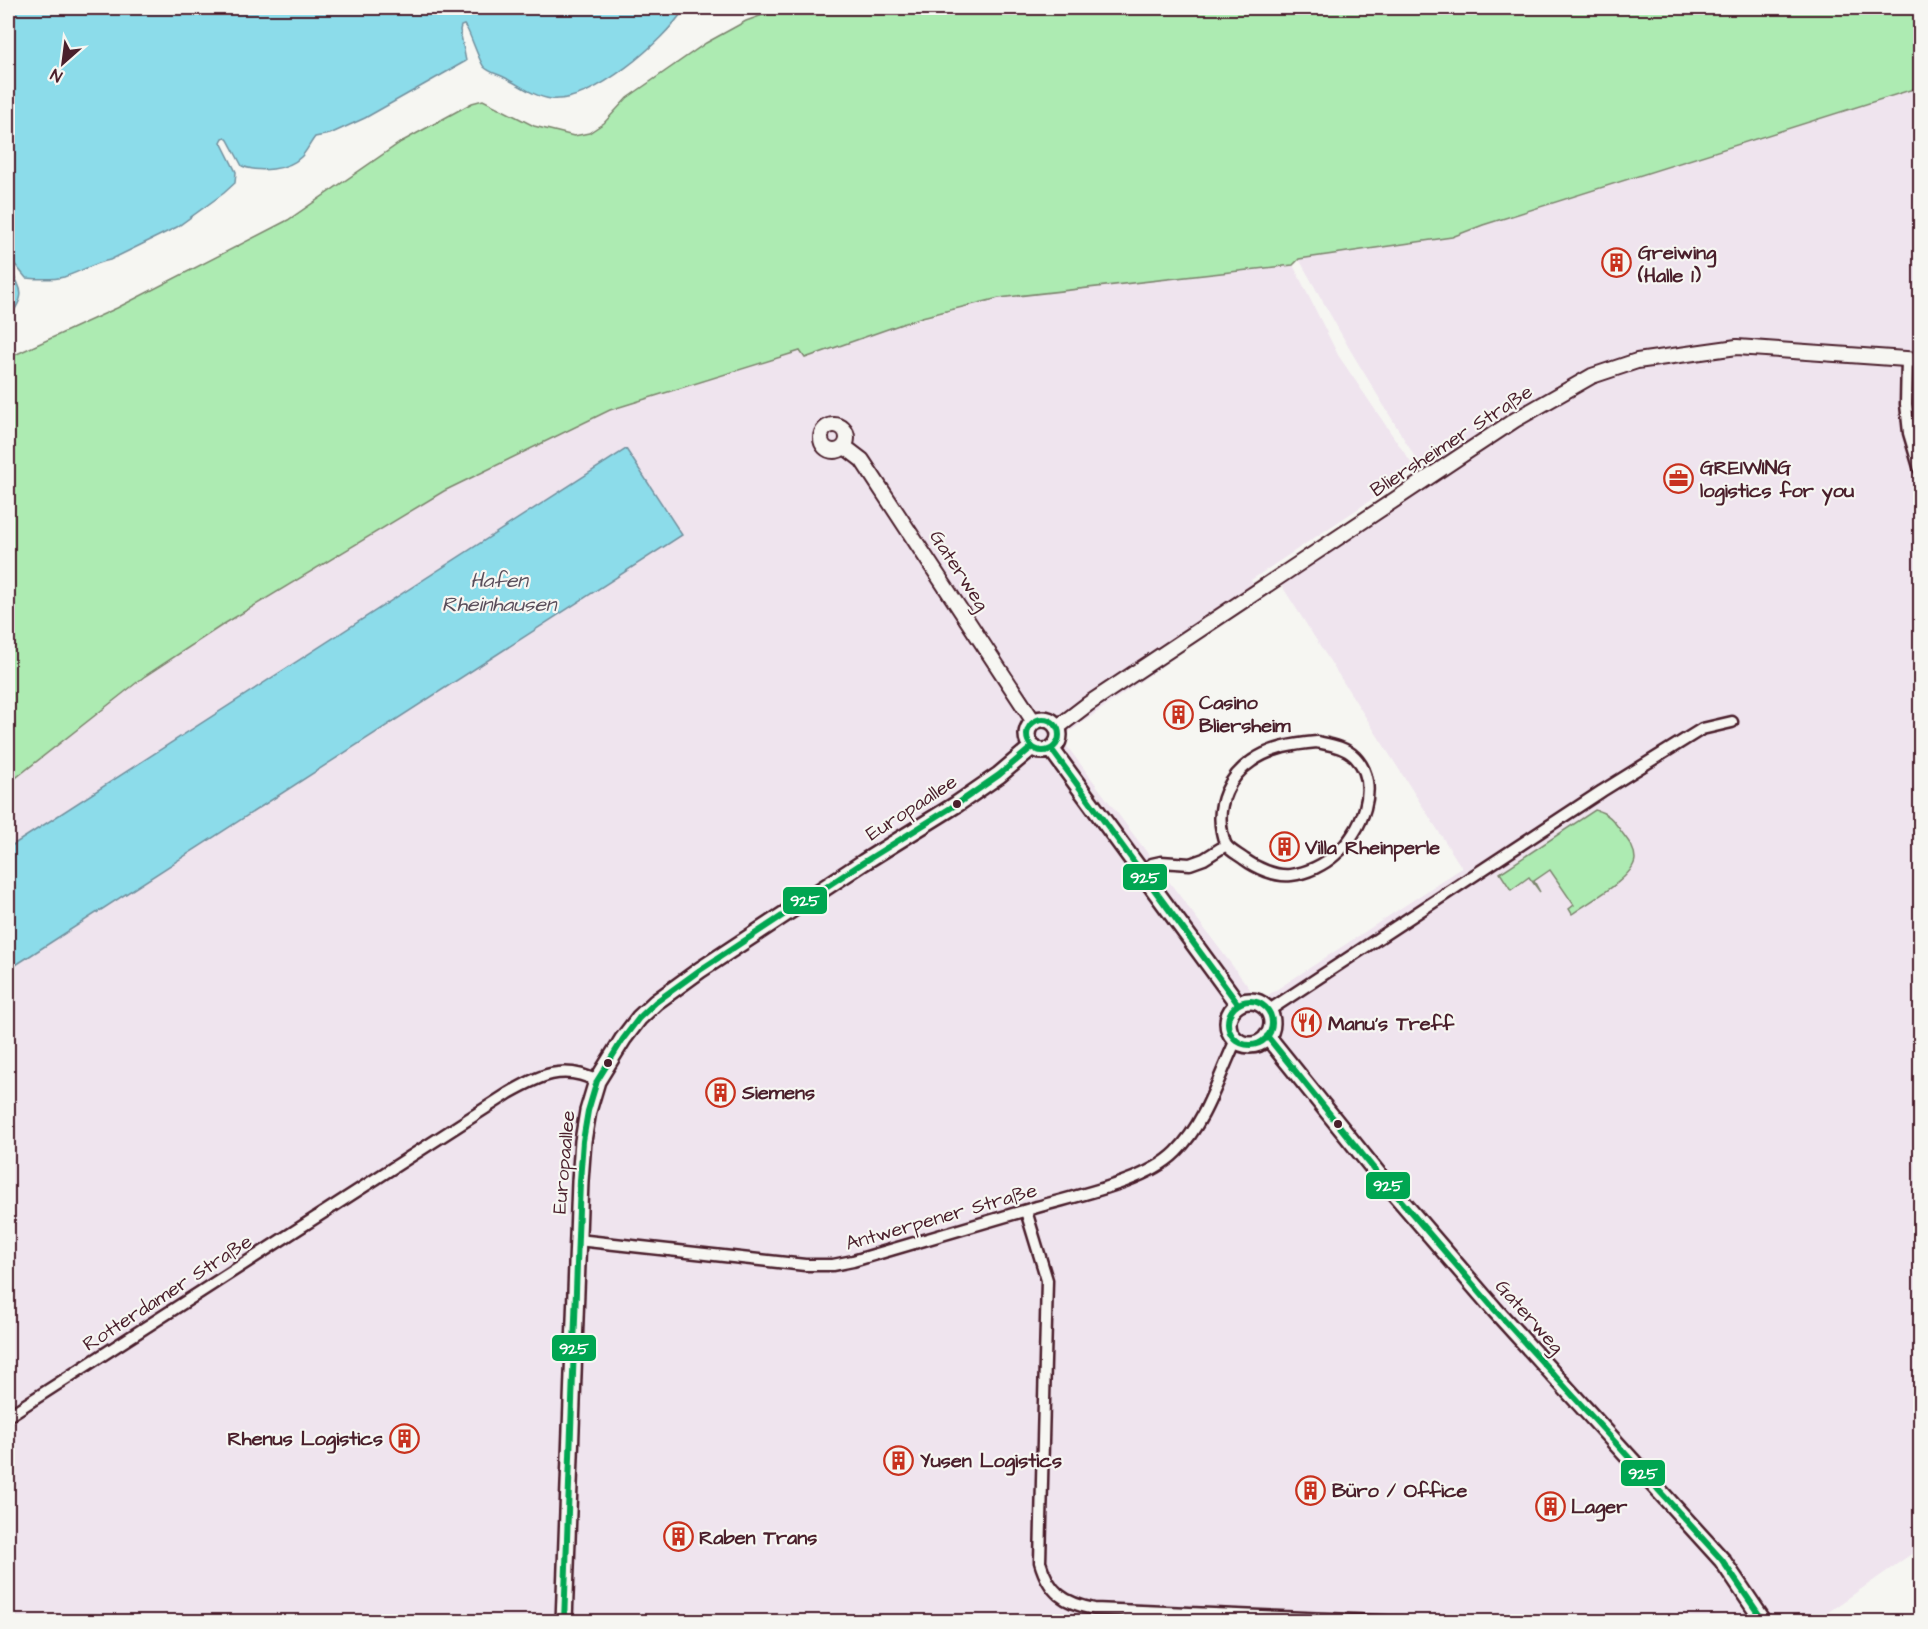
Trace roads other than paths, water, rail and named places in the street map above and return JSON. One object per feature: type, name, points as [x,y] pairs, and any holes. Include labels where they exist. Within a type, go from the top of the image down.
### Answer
[{"type":"main road","points":[[1045,719],[1058,727],[1059,740],[1052,750],[1042,752],[1028,742],[1029,728],[1034,722],[1045,719]]},
{"type":"main road","name":"Europaallee","points":[[564,1622],[583,1141],[588,1111],[597,1081],[623,1039],[639,1018],[656,1002],[710,963],[957,804],[999,775],[1032,747]]},
{"type":"main road","points":[[1052,750],[1238,1004]]},
{"type":"main road","points":[[1255,1001],[1268,1011],[1271,1029],[1263,1041],[1245,1045],[1230,1033],[1227,1024],[1229,1015],[1238,1004],[1255,1001]]},
{"type":"main road","name":"Gaterweg","points":[[1267,1036],[1393,1192],[1496,1310],[1722,1560],[1764,1621]]},
{"type":"street","name":"Bliersheimer Straße","points":[[1058,727],[1088,704],[1515,420],[1592,376],[1637,361],[1737,347],[1914,359]]},
{"type":"street","points":[[1914,359],[1906,404],[1909,433],[1920,470]]},
{"type":"street","name":"Gaterweg","points":[[845,447],[862,460],[1034,722]]},
{"type":"street","points":[[1268,1011],[1701,729],[1732,722]]},
{"type":"street","points":[[1317,742],[1338,746],[1355,757],[1365,772],[1369,789],[1363,814],[1353,834],[1338,853],[1311,870],[1289,876],[1269,872],[1251,865],[1226,845],[1220,820],[1222,803],[1238,772],[1252,760],[1273,750],[1317,742]]},
{"type":"street","points":[[1141,871],[1152,864],[1161,862],[1190,864],[1204,859],[1226,845]]},
{"type":"street","name":"Antwerpener Straße","points":[[579,1240],[805,1265],[832,1265],[854,1261],[1026,1211],[1150,1171],[1164,1162],[1190,1137],[1204,1114],[1236,1040]]},
{"type":"street","name":"Rotterdamer Straße","points":[[8,1416],[524,1085],[552,1073],[572,1072],[597,1081]]},
{"type":"street","points":[[1026,1211],[1047,1280],[1040,1562],[1044,1576],[1056,1594],[1079,1606],[1094,1609],[1401,1622]]},
{"type":"water","points":[[8,8],[685,8],[661,37],[626,67],[606,81],[568,98],[545,98],[484,67],[467,29],[464,25],[461,26],[466,61],[365,118],[330,134],[315,137],[301,157],[289,165],[265,170],[242,166],[228,140],[223,138],[221,142],[236,172],[235,183],[224,193],[177,227],[110,260],[64,277],[45,279],[26,278],[13,262],[8,261]]},
{"type":"water","points":[[8,266],[21,293],[18,304],[8,319]]},
{"type":"water","name":"Hafen Rheinhausen","points":[[626,449],[682,535],[8,970],[8,848]]},
{"type":"place","name":"Greiwing (Halle 1)","points":[[1617,263]]},
{"type":"place","name":"GREIWING logistics for you","points":[[1679,479]]},
{"type":"place","name":"Casino Bliersheim","points":[[1178,714]]},
{"type":"place","name":"Villa Rheinperle","points":[[1284,847]]},
{"type":"place","name":"Manu's Treff","points":[[1307,1023]]},
{"type":"place","name":"Siemens","points":[[721,1092]]},
{"type":"place","name":"Rhenus Logistics","points":[[404,1438]]},
{"type":"place","name":"Yusen Logistics","points":[[899,1460]]},
{"type":"place","name":"Büro / Office","points":[[1311,1490]]},
{"type":"place","name":"Lager","points":[[1550,1506]]},
{"type":"place","name":"Raben Trans","points":[[678,1537]]}]
